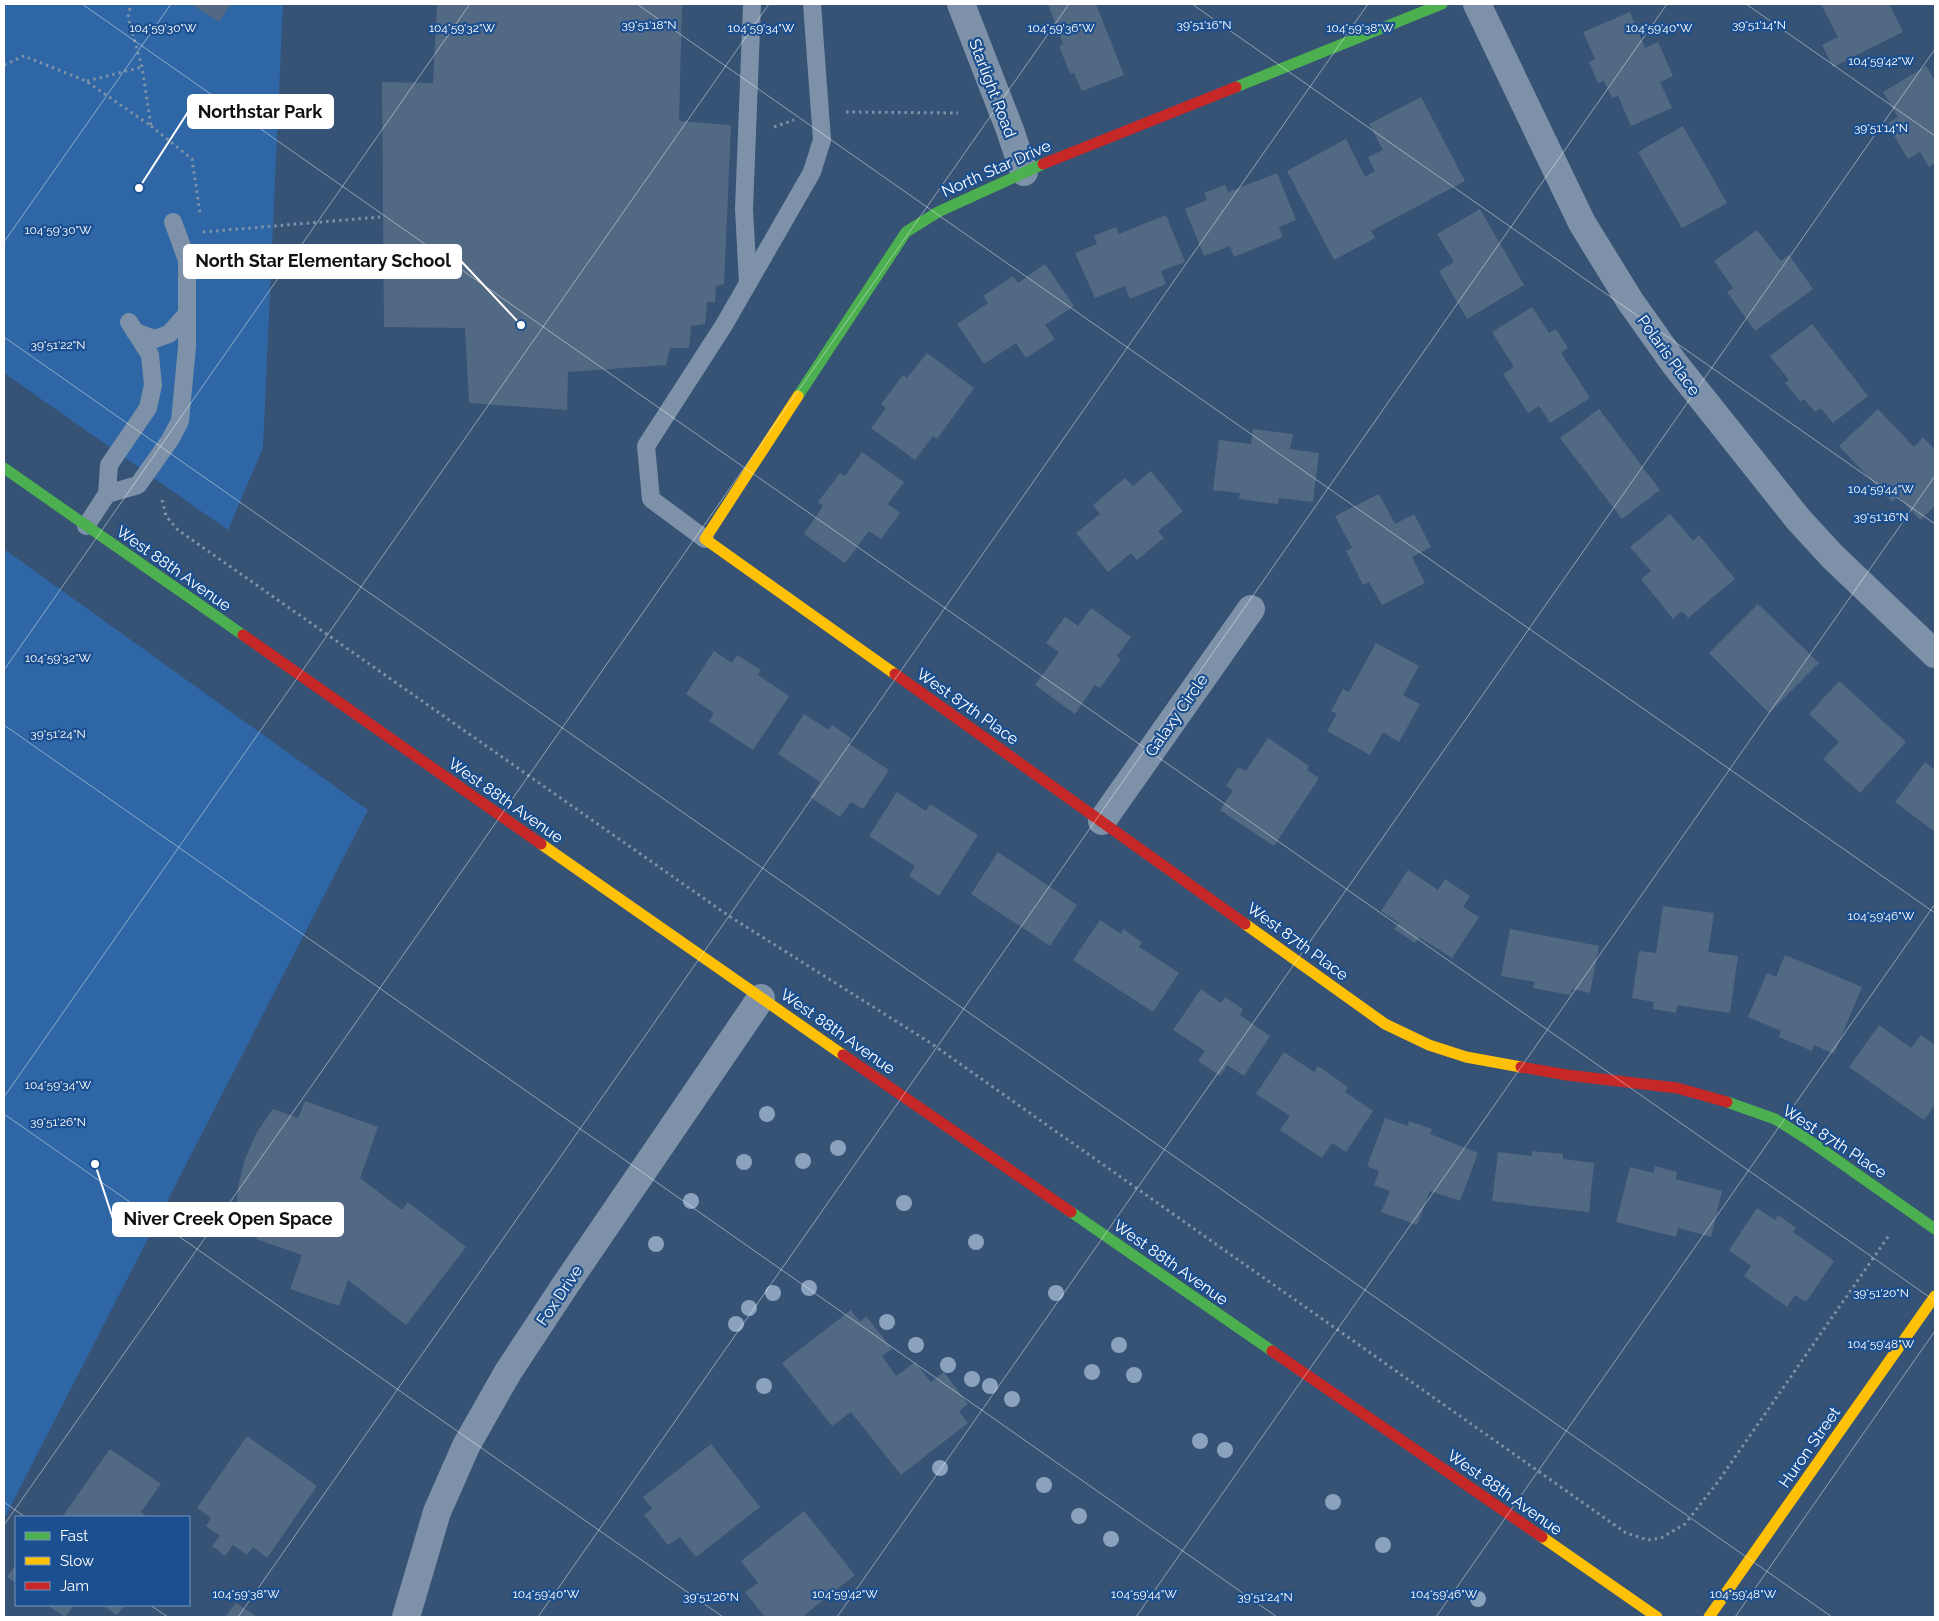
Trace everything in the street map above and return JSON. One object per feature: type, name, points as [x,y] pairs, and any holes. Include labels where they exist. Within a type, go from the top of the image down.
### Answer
[{"type":"main road","name":"North Star Drive","points":[[704,539],[906,232],[938,212],[1024,172],[1442,4]]},
{"type":"main road","name":"West 88th Avenue","points":[[4,468],[761,998],[1657,1617]]},
{"type":"main road","name":"West 87th Place","points":[[704,539],[1385,1024],[1429,1044],[1466,1057],[1566,1075],[1677,1088],[1739,1105],[1775,1119],[1807,1139],[1935,1229]]},
{"type":"main road","name":"Huron Street","points":[[1709,1617],[1935,1296]]},
{"type":"street","name":"Starlight Road","points":[[961,4],[1010,130],[1024,172]]},
{"type":"street","name":"Polaris Place","points":[[1478,4],[1582,223],[1630,301],[1674,363],[1798,519],[1832,556],[1935,654]]},
{"type":"street","name":"Galaxy Circle","points":[[1102,821],[1250,610]]},
{"type":"street","name":"Fox Drive","points":[[406,1617],[437,1512],[466,1446],[503,1380],[566,1284],[761,998]]},
{"type":"lane","points":[[748,283],[744,209],[752,4]]},
{"type":"lane","points":[[704,539],[650,499],[646,446],[724,325],[812,172],[822,140],[812,4]]},
{"type":"lane","points":[[107,494],[138,485],[170,440],[180,421],[187,347],[187,260],[174,222]]},
{"type":"lane","points":[[86,526],[107,494],[109,466],[148,408],[153,385],[150,355],[132,327],[155,339],[169,334],[186,315]]},
{"type":"path","points":[[131,4],[128,17],[142,67],[151,126]]},
{"type":"path","points":[[4,65],[24,56],[86,81],[151,126],[192,159],[200,214]]},
{"type":"path","points":[[86,81],[142,67]]},
{"type":"path","points":[[746,135],[820,112],[958,113]]},
{"type":"path","points":[[203,232],[380,217]]},
{"type":"path","points":[[202,223],[204,241]]},
{"type":"path","points":[[160,495],[166,516],[178,530],[730,916],[929,1042],[1626,1533],[1648,1540],[1660,1538],[1685,1524],[1717,1483],[1907,1209]]},
{"type":"shaded area","points":[[4,4],[283,4],[263,448],[228,530],[4,373]]},
{"type":"shaded area","points":[[4,549],[368,810],[4,1519]]},
{"type":"building","points":[[191,4],[231,4],[219,22]]},
{"type":"building","points":[[437,4],[682,4],[679,121],[731,125],[724,284],[716,286],[715,302],[707,302],[705,324],[691,326],[689,348],[670,348],[666,365],[568,372],[567,410],[469,403],[465,328],[384,327],[382,82],[433,83]]},
{"type":"building","points":[[1048,4],[1096,4],[1124,75],[1082,91],[1074,73],[1070,74],[1059,46],[1063,44]]},
{"type":"building","points":[[1821,4],[1889,4],[1903,32],[1833,67],[1822,45],[1838,37]]},
{"type":"building","points":[[1630,12],[1645,48],[1658,42],[1673,76],[1660,82],[1672,108],[1631,126],[1618,96],[1612,98],[1604,81],[1598,83],[1589,62],[1595,59],[1583,32]]},
{"type":"building","points":[[1926,66],[1935,81],[1935,163],[1929,167],[1920,152],[1908,159],[1887,124],[1898,117],[1883,92]]},
{"type":"building","points":[[1421,97],[1465,181],[1371,231],[1375,238],[1334,260],[1287,171],[1346,139],[1365,177],[1375,171],[1368,157],[1383,150],[1369,124]]},
{"type":"building","points":[[1683,126],[1727,203],[1682,228],[1638,152]]},
{"type":"building","points":[[1277,173],[1296,220],[1279,227],[1283,237],[1234,257],[1230,246],[1204,256],[1185,209],[1207,200],[1204,193],[1225,185],[1228,192]]},
{"type":"building","points":[[1480,209],[1524,285],[1467,319],[1439,271],[1454,262],[1437,234]]},
{"type":"building","points":[[1166,215],[1185,262],[1161,271],[1166,284],[1130,299],[1125,286],[1095,298],[1075,253],[1097,244],[1094,236],[1116,227],[1119,234]]},
{"type":"building","points":[[1757,230],[1781,261],[1789,255],[1813,289],[1755,331],[1727,292],[1733,288],[1714,261]]},
{"type":"building","points":[[1045,264],[1074,306],[1045,325],[1055,339],[1026,358],[1016,343],[984,364],[957,324],[988,303],[983,296],[1013,276],[1018,283]]},
{"type":"building","points":[[1532,307],[1549,333],[1556,329],[1568,348],[1561,353],[1590,398],[1550,423],[1539,406],[1528,413],[1503,374],[1514,367],[1492,332]]},
{"type":"building","points":[[1812,324],[1868,396],[1833,423],[1821,408],[1815,412],[1804,399],[1801,402],[1785,383],[1789,380],[1770,356]]},
{"type":"building","points":[[927,353],[974,388],[937,439],[933,436],[915,460],[871,428],[886,408],[881,404],[903,375],[907,378]]},
{"type":"building","points":[[1599,409],[1660,490],[1622,519],[1560,438]]},
{"type":"building","points":[[1878,409],[1914,447],[1923,437],[1935,450],[1935,506],[1920,520],[1898,496],[1892,502],[1839,446]]},
{"type":"building","points":[[1253,429],[1293,434],[1290,449],[1319,453],[1313,502],[1279,498],[1278,504],[1239,499],[1240,493],[1213,490],[1219,440],[1251,444]]},
{"type":"building","points":[[862,452],[904,482],[888,504],[900,513],[881,539],[869,531],[845,563],[804,534],[823,506],[818,502],[840,473],[845,476]]},
{"type":"building","points":[[1151,471],[1183,511],[1158,531],[1164,538],[1137,560],[1131,553],[1108,572],[1076,533],[1100,514],[1093,505],[1125,478],[1133,486]]},
{"type":"building","points":[[1379,494],[1395,524],[1414,514],[1431,547],[1412,557],[1425,583],[1382,605],[1369,582],[1363,585],[1346,551],[1352,548],[1335,516]]},
{"type":"building","points":[[1670,514],[1693,541],[1699,535],[1735,579],[1688,618],[1682,611],[1673,619],[1641,579],[1651,571],[1630,547]]},
{"type":"building","points":[[1758,604],[1819,663],[1769,713],[1709,653]]},
{"type":"building","points":[[1091,608],[1131,637],[1117,656],[1121,659],[1100,688],[1095,685],[1075,714],[1035,685],[1059,652],[1046,643],[1065,617],[1078,626]]},
{"type":"building","points":[[1376,643],[1419,666],[1403,695],[1420,704],[1399,742],[1383,732],[1370,755],[1327,731],[1337,714],[1331,711],[1343,689],[1349,692]]},
{"type":"building","points":[[714,651],[732,663],[737,655],[761,670],[758,675],[789,696],[753,750],[709,721],[714,713],[686,694]]},
{"type":"building","points":[[1839,681],[1906,742],[1860,793],[1823,759],[1839,742],[1809,714]]},
{"type":"building","points":[[804,714],[829,730],[832,725],[851,738],[848,743],[889,770],[863,809],[851,802],[840,817],[810,797],[820,782],[778,754]]},
{"type":"building","points":[[1268,738],[1309,766],[1307,770],[1319,778],[1274,846],[1220,810],[1233,791],[1226,786],[1238,767],[1246,771]]},
{"type":"building","points":[[1925,762],[1935,770],[1935,832],[1895,802]]},
{"type":"building","points":[[897,792],[926,811],[930,804],[978,835],[939,896],[909,876],[915,866],[869,836]]},
{"type":"building","points":[[998,852],[1077,905],[1050,946],[971,894]]},
{"type":"building","points":[[1408,870],[1438,890],[1445,879],[1470,896],[1463,907],[1479,917],[1452,958],[1419,937],[1415,943],[1394,929],[1399,923],[1381,911]]},
{"type":"building","points":[[1663,906],[1714,913],[1708,952],[1738,956],[1730,1013],[1677,1005],[1676,1013],[1653,1009],[1654,1002],[1632,998],[1639,951],[1656,953]]},
{"type":"building","points":[[1100,920],[1121,934],[1123,929],[1142,942],[1139,947],[1179,973],[1153,1012],[1073,960]]},
{"type":"building","points":[[1510,929],[1599,946],[1590,993],[1572,989],[1571,995],[1533,988],[1535,982],[1501,976]]},
{"type":"building","points":[[1785,955],[1862,987],[1834,1054],[1814,1045],[1812,1051],[1779,1037],[1781,1031],[1748,1017],[1767,973],[1776,977]]},
{"type":"building","points":[[1201,989],[1221,1003],[1225,997],[1243,1009],[1240,1015],[1270,1036],[1244,1076],[1227,1065],[1220,1076],[1198,1061],[1205,1051],[1173,1030]]},
{"type":"building","points":[[1879,1025],[1911,1048],[1921,1035],[1935,1045],[1935,1105],[1924,1120],[1849,1067]]},
{"type":"building","points":[[1284,1052],[1314,1072],[1318,1066],[1348,1087],[1345,1092],[1373,1111],[1346,1152],[1332,1143],[1322,1158],[1280,1130],[1290,1116],[1256,1094]]},
{"type":"building","points":[[305,1101],[378,1127],[360,1178],[402,1210],[408,1202],[466,1247],[406,1325],[348,1280],[339,1306],[290,1289],[302,1255],[256,1239],[261,1225],[236,1215],[238,1187],[245,1159],[257,1132],[273,1109],[298,1118]]},
{"type":"building","points":[[1385,1118],[1408,1126],[1409,1121],[1432,1129],[1430,1134],[1478,1153],[1460,1201],[1430,1191],[1417,1225],[1381,1212],[1390,1191],[1374,1185],[1379,1171],[1367,1166]]},
{"type":"building","points":[[1532,1151],[1563,1154],[1563,1159],[1594,1163],[1589,1212],[1492,1201],[1498,1152],[1532,1156]]},
{"type":"building","points":[[1655,1166],[1677,1172],[1676,1179],[1722,1191],[1711,1237],[1678,1228],[1676,1237],[1616,1222],[1630,1167],[1654,1173]]},
{"type":"building","points":[[1757,1208],[1775,1220],[1778,1215],[1796,1228],[1793,1232],[1834,1261],[1806,1302],[1795,1295],[1787,1307],[1744,1276],[1751,1266],[1729,1250]]},
{"type":"building","points":[[851,1310],[860,1322],[866,1316],[892,1349],[882,1356],[896,1376],[915,1362],[931,1382],[944,1372],[968,1404],[959,1411],[968,1423],[901,1475],[851,1412],[832,1426],[782,1363]]},
{"type":"building","points":[[247,1436],[317,1486],[267,1558],[253,1547],[247,1555],[233,1545],[225,1556],[212,1546],[220,1536],[206,1526],[211,1518],[197,1508]]},
{"type":"building","points":[[711,1444],[760,1507],[696,1557],[680,1537],[668,1545],[644,1515],[652,1509],[643,1497]]},
{"type":"building","points":[[110,1449],[161,1484],[141,1512],[147,1516],[63,1516]]},
{"type":"building","points":[[804,1511],[855,1575],[802,1617],[765,1617],[745,1592],[758,1583],[741,1561]]},
{"type":"building","points":[[15,1565],[15,1582],[7,1577]]},
{"type":"building","points":[[236,1603],[257,1617],[225,1617]]},
{"type":"building","points":[[48,1606],[73,1606],[65,1617]]},
{"type":"building","points":[[104,1606],[124,1606],[117,1615]]},
{"type":"traffic: fast","points":[[1236,87],[1442,4]]},
{"type":"traffic: fast","points":[[798,396],[906,232],[938,212],[1043,164]]},
{"type":"traffic: fast","points":[[4,468],[243,635]]},
{"type":"traffic: fast","points":[[1727,1102],[1775,1119],[1807,1139],[1935,1229]]},
{"type":"traffic: fast","points":[[1071,1212],[1272,1351]]},
{"type":"traffic: slow","points":[[798,396],[705,539],[895,674]]},
{"type":"traffic: slow","points":[[541,844],[843,1055]]},
{"type":"traffic: slow","points":[[1245,924],[1385,1024],[1429,1045],[1466,1057],[1521,1067]]},
{"type":"traffic: slow","points":[[1709,1617],[1935,1296]]},
{"type":"traffic: slow","points":[[1542,1537],[1657,1617]]},
{"type":"traffic: jam","points":[[1043,164],[1236,87]]},
{"type":"traffic: jam","points":[[243,635],[541,844]]},
{"type":"traffic: jam","points":[[895,674],[1245,924]]},
{"type":"traffic: jam","points":[[843,1055],[1071,1212]]},
{"type":"traffic: jam","points":[[1521,1067],[1567,1075],[1677,1088],[1727,1102]]},
{"type":"traffic: jam","points":[[1272,1351],[1542,1537]]},
{"type":"place","name":"Northstar Park","points":[[139,188]]},
{"type":"place","name":"North Star Elementary School","points":[[521,325]]},
{"type":"place","name":"Niver Creek Open Space","points":[[95,1164]]}]
